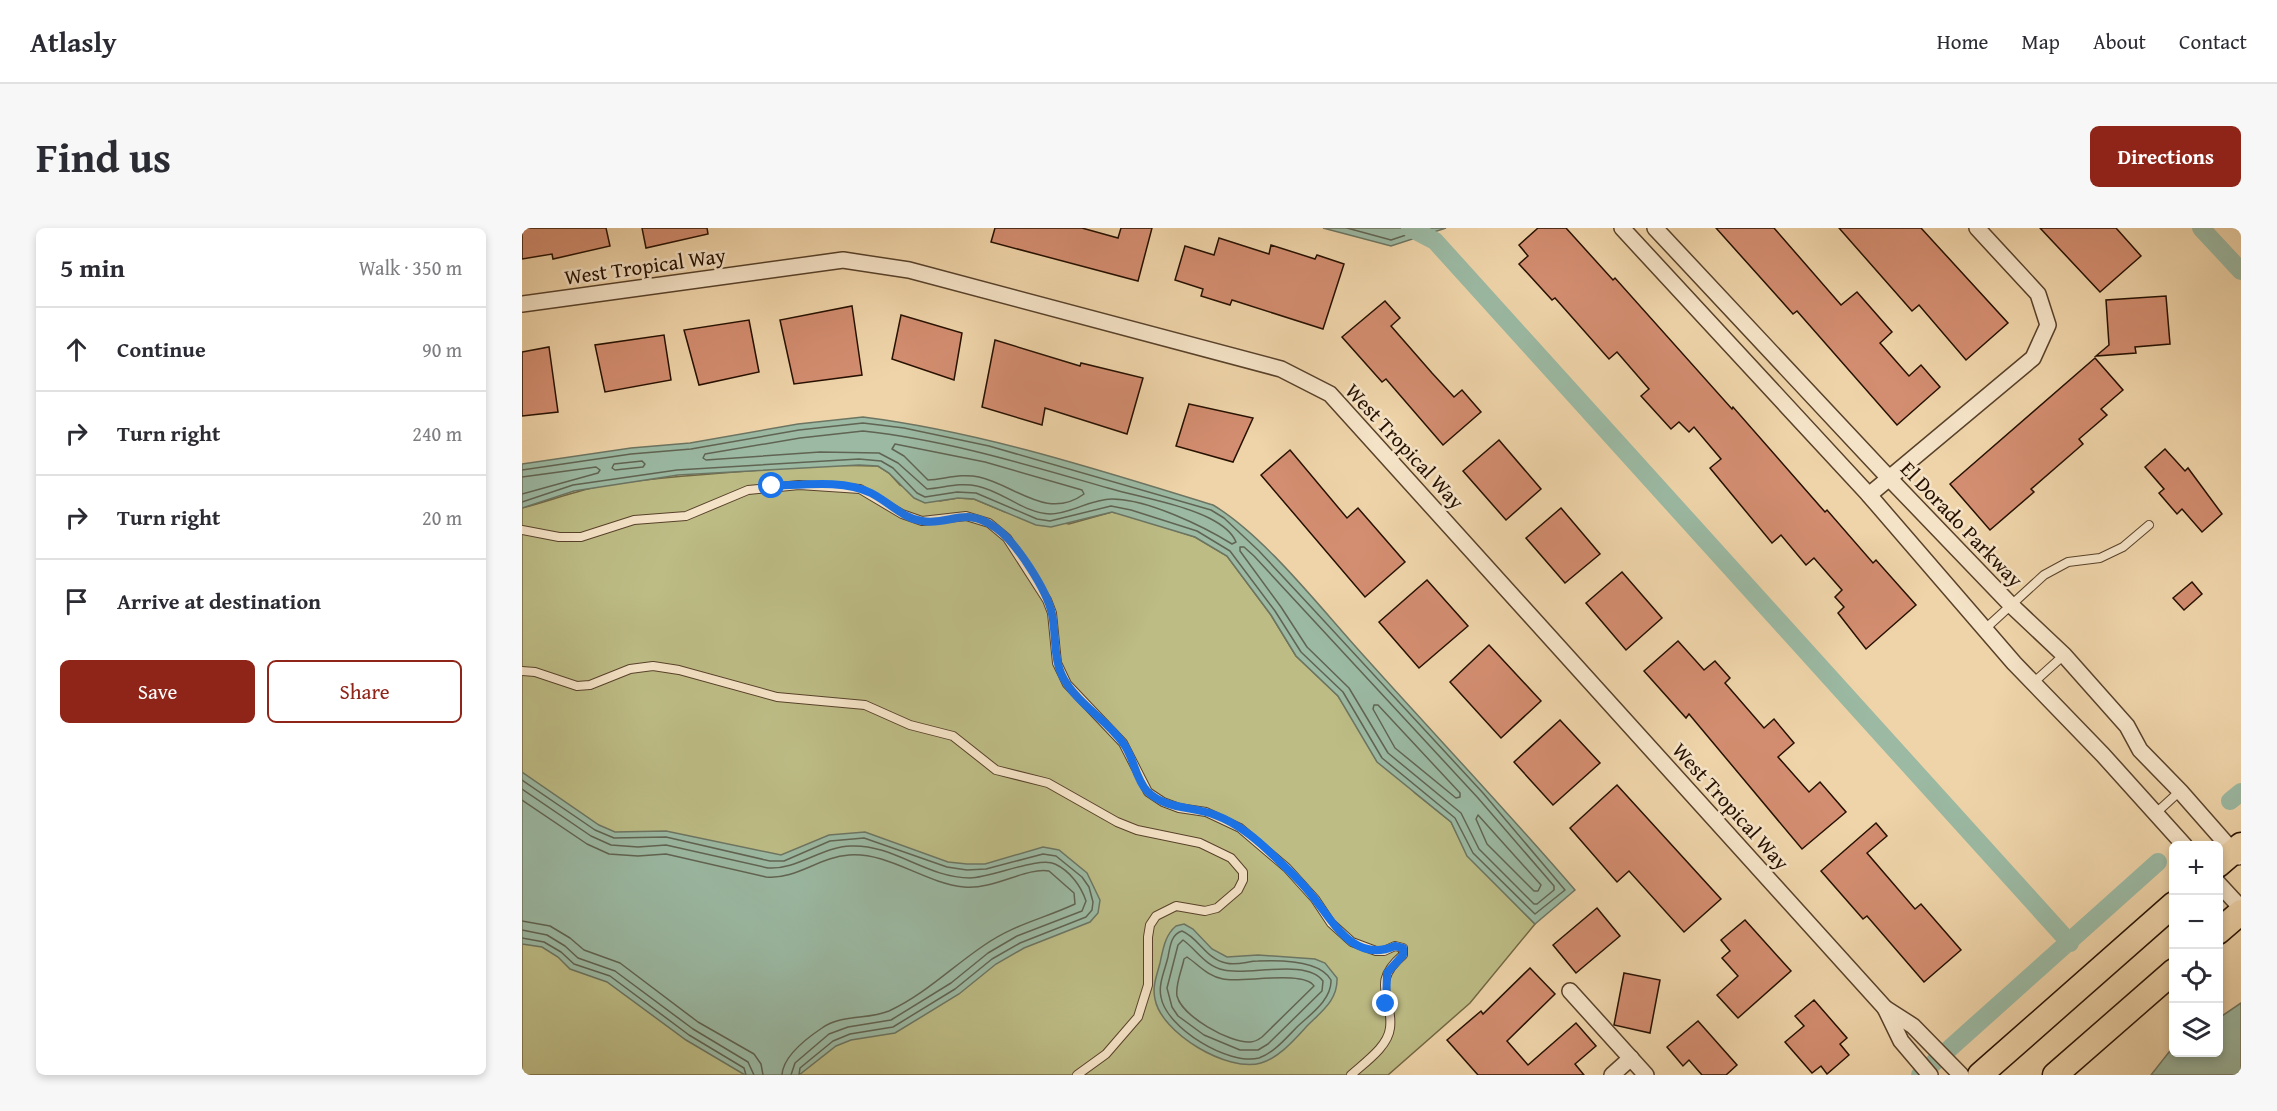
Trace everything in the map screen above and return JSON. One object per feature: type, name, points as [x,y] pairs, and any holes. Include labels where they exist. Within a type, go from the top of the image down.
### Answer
[{"type":"main road","points":[[1980,1075],[2169,908]]},
{"type":"main road","points":[[2223,927],[2241,910]]},
{"type":"main road","points":[[2055,1075],[2169,975]]},
{"type":"street","points":[[1622,228],[1869,495],[2033,683],[2181,841]]},
{"type":"street","name":"El Dorado Parkway","points":[[1656,228],[1889,478],[2011,605],[2064,655],[2127,726],[2140,750],[2180,791],[2233,855]]},
{"type":"street","points":[[1869,495],[2033,358],[2048,325],[2038,294],[1977,228]]},
{"type":"street","name":"West Tropical Way","points":[[522,304],[843,260],[909,270],[1281,369],[1330,394],[1885,1008],[1912,1026],[1961,1075]]},
{"type":"street","points":[[2223,889],[2241,910]]},
{"type":"street","points":[[1570,991],[1646,1075]]},
{"type":"street","name":"West Tropical Way","points":[[1885,1008],[1901,1041],[1930,1075]]},
{"type":"street","points":[[1612,1075],[1631,1058]]},
{"type":"lane","points":[[522,530],[559,537],[581,537],[634,520],[686,516],[748,490],[799,485],[860,489],[913,519],[929,522],[966,516],[979,519],[997,529],[1017,551],[1047,600],[1061,674],[1077,698],[1123,742],[1148,792],[1163,802],[1179,808],[1206,812],[1240,828],[1287,868],[1315,899],[1331,922],[1352,942],[1376,951],[1384,951],[1395,946],[1403,948],[1403,955],[1387,973],[1385,989],[1390,1029],[1387,1037],[1351,1075]]},
{"type":"lane","points":[[1985,628],[2044,575],[2068,562],[2100,558],[2123,547],[2149,525]]},
{"type":"lane","points":[[2033,683],[2064,655]]},
{"type":"lane","points":[[522,671],[535,672],[577,686],[590,685],[630,669],[653,666],[679,670],[777,697],[865,705],[910,725],[953,736],[996,770],[1048,783],[1117,822],[1137,830],[1200,843],[1231,858],[1243,872],[1243,880],[1229,898],[1217,908],[1205,911],[1176,906],[1156,916],[1148,937],[1148,985],[1138,1017],[1107,1054],[1077,1075]]},
{"type":"lane","points":[[2156,813],[2180,791]]},
{"type":"shaded area","points":[[821,465],[878,466],[889,473],[900,485],[940,501],[958,498],[974,499],[1005,512],[1069,524],[1112,512],[1130,516],[1195,537],[1227,556],[1271,615],[1296,656],[1338,696],[1353,719],[1415,793],[1451,822],[1468,856],[1535,924],[1470,1003],[1388,1075],[522,1075],[522,508],[585,490],[633,481]]},
{"type":"water","points":[[1323,228],[1446,228],[1391,246]]},
{"type":"water","points":[[863,417],[996,442],[1213,505],[1253,535],[1273,554],[1575,890],[1535,924],[1467,856],[1451,822],[1377,762],[1338,696],[1296,656],[1271,615],[1227,556],[1195,537],[1112,512],[1051,527],[1036,525],[974,499],[958,498],[925,503],[914,498],[889,473],[878,466],[859,465],[678,475],[574,491],[522,508],[522,464],[631,448],[690,443],[798,424]]},
{"type":"water","points":[[522,772],[599,825],[615,832],[666,831],[781,855],[829,835],[865,832],[948,862],[967,864],[985,864],[1043,847],[1059,850],[1087,873],[1100,900],[1098,913],[1090,922],[1024,948],[996,964],[959,994],[895,1033],[851,1040],[836,1046],[799,1075],[745,1075],[686,1040],[607,982],[570,969],[558,957],[542,947],[522,944]]},
{"type":"water","points":[[1184,924],[1193,929],[1212,949],[1227,957],[1258,955],[1315,959],[1325,963],[1337,978],[1335,993],[1323,1010],[1292,1042],[1268,1061],[1247,1065],[1215,1056],[1182,1037],[1169,1025],[1155,999],[1155,981],[1165,943],[1176,926]]},
{"type":"water","points":[[2241,1003],[2241,1075],[2151,1075],[2169,1052],[2169,1057],[2223,1057],[2223,1015]]},
{"type":"building","points":[[522,228],[606,228],[610,246],[553,259],[552,254],[522,259]]},
{"type":"building","points":[[642,228],[707,228],[708,234],[646,248]]},
{"type":"building","points":[[995,228],[1082,228],[1118,238],[1121,228],[1152,228],[1138,281],[991,242]]},
{"type":"building","points":[[1538,228],[1566,228],[1613,280],[1615,278],[1732,409],[1733,407],[1825,512],[1827,510],[1873,563],[1876,560],[1916,605],[1866,649],[1838,613],[1844,607],[1835,597],[1842,590],[1814,558],[1806,565],[1781,535],[1772,543],[1710,468],[1721,459],[1694,427],[1689,432],[1679,422],[1671,429],[1641,396],[1649,389],[1617,352],[1609,359],[1555,298],[1552,300],[1519,264],[1528,256],[1519,245]]},
{"type":"building","points":[[1716,228],[1774,228],[1841,305],[1857,292],[1892,332],[1880,343],[1909,376],[1921,365],[1940,387],[1897,425],[1797,311],[1793,314]]},
{"type":"building","points":[[1839,228],[1921,228],[2008,323],[1966,360],[1919,305],[1912,311]]},
{"type":"building","points":[[2040,228],[2116,228],[2141,256],[2100,292]]},
{"type":"building","points":[[1219,238],[1269,254],[1271,245],[1315,259],[1317,255],[1344,264],[1323,329],[1232,300],[1230,305],[1201,296],[1203,289],[1175,280],[1185,246],[1214,255]]},
{"type":"building","points":[[2166,296],[2170,344],[2135,347],[2136,353],[2096,356],[2109,345],[2106,300]]},
{"type":"building","points":[[1385,301],[1400,318],[1391,326],[1454,397],[1462,390],[1481,412],[1443,445],[1386,379],[1382,382],[1342,337]]},
{"type":"building","points":[[852,306],[862,375],[794,384],[780,320]]},
{"type":"building","points":[[901,315],[962,333],[954,380],[892,359]]},
{"type":"building","points":[[749,320],[759,372],[699,385],[684,330]]},
{"type":"building","points":[[664,335],[671,380],[605,392],[595,345]]},
{"type":"building","points":[[995,340],[1080,366],[1081,363],[1143,378],[1127,434],[1045,408],[1042,425],[982,407]]},
{"type":"building","points":[[549,347],[558,412],[522,416],[522,352]]},
{"type":"building","points":[[2095,358],[2123,390],[2101,409],[2107,415],[2079,439],[2083,444],[2031,489],[2034,492],[1990,530],[1950,484]]},
{"type":"building","points":[[1189,404],[1253,418],[1233,462],[1176,446]]},
{"type":"building","points":[[1499,440],[1541,489],[1506,520],[1463,471]]},
{"type":"building","points":[[2165,449],[2185,471],[2188,468],[2222,514],[2202,532],[2182,509],[2177,514],[2159,493],[2164,489],[2145,467]]},
{"type":"building","points":[[1290,450],[1347,518],[1358,508],[1405,562],[1365,597],[1261,475]]},
{"type":"building","points":[[1561,508],[1600,554],[1565,583],[1526,538]]},
{"type":"building","points":[[1622,572],[1662,618],[1626,650],[1586,603]]},
{"type":"building","points":[[1427,580],[1468,626],[1419,668],[1379,622]]},
{"type":"building","points":[[2192,582],[2202,594],[2184,610],[2173,598]]},
{"type":"building","points":[[1678,641],[1704,670],[1715,661],[1730,678],[1725,683],[1764,728],[1774,719],[1794,743],[1778,757],[1809,792],[1820,782],[1846,812],[1802,849],[1689,714],[1686,718],[1644,671]]},
{"type":"building","points":[[1489,645],[1541,701],[1501,738],[1450,682]]},
{"type":"building","points":[[1560,720],[1600,763],[1553,805],[1514,762]]},
{"type":"building","points":[[1617,785],[1721,899],[1684,932],[1629,871],[1617,882],[1570,828]]},
{"type":"building","points":[[1876,823],[1887,836],[1867,853],[1915,909],[1921,904],[1961,950],[1924,982],[1867,916],[1863,919],[1821,871]]},
{"type":"building","points":[[1597,908],[1620,936],[1576,973],[1553,945]]},
{"type":"building","points":[[1745,920],[1791,971],[1738,1018],[1717,995],[1738,976],[1722,958],[1730,951],[1721,940]]},
{"type":"building","points":[[1530,968],[1555,994],[1507,1041],[1528,1065],[1576,1023],[1596,1046],[1575,1064],[1584,1075],[1478,1075],[1447,1040],[1481,1011],[1483,1014]]},
{"type":"building","points":[[1624,973],[1660,980],[1650,1033],[1614,1025]]},
{"type":"building","points":[[1814,1000],[1847,1038],[1840,1044],[1849,1055],[1827,1074],[1821,1066],[1812,1073],[1785,1042],[1804,1026],[1795,1016]]},
{"type":"building","points":[[1698,1021],[1737,1065],[1726,1075],[1702,1075],[1689,1060],[1683,1066],[1667,1047]]},
{"type":"waterway","points":[[1410,228],[1435,241],[2070,943]]},
{"type":"waterway","points":[[2201,228],[2241,271]]},
{"type":"waterway","points":[[2230,801],[2241,792]]},
{"type":"waterway","points":[[1920,1075],[2158,862]]},
{"type":"route","points":[[772,486],[825,485],[860,489],[870,492],[913,519],[929,522],[954,516],[966,516],[989,523],[997,529],[1017,551],[1047,600],[1052,613],[1057,663],[1061,674],[1077,698],[1123,742],[1148,792],[1163,802],[1179,808],[1216,815],[1240,828],[1287,868],[1315,899],[1341,934],[1352,942],[1376,951],[1384,951],[1400,945],[1404,951],[1403,955],[1393,963],[1387,973],[1386,1004]]}]
